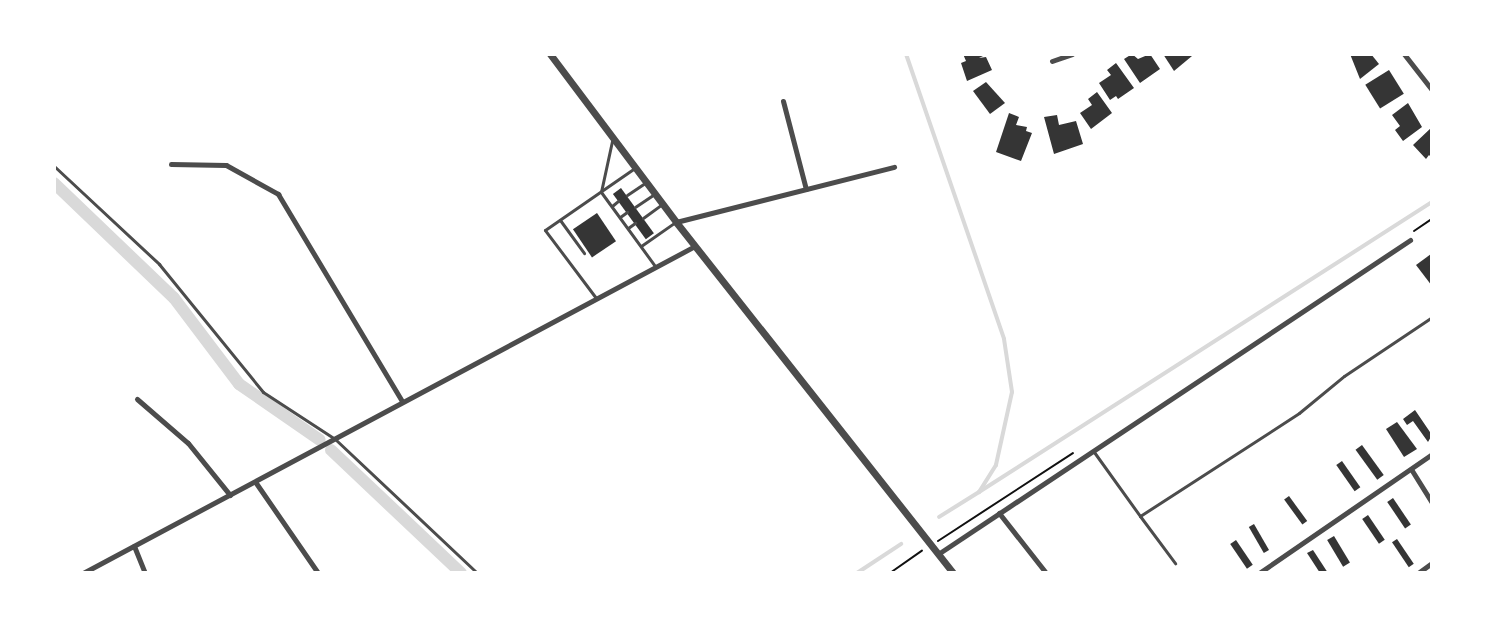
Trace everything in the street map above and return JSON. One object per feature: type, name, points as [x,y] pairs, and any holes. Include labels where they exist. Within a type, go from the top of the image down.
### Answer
[{"type":"street","points":[[550,54],[654,194],[953,573]]},
{"type":"street","points":[[1052,61],[1072,54]]},
{"type":"street","points":[[1404,54],[1432,90]]},
{"type":"street","points":[[783,101],[806,189]]},
{"type":"street","points":[[171,164],[226,165],[278,194],[402,401]]},
{"type":"street","points":[[676,222],[894,167]]},
{"type":"street","points":[[938,554],[1410,240]]},
{"type":"street","points":[[83,573],[695,246]]},
{"type":"street","points":[[137,399],[188,443],[230,495]]},
{"type":"street","points":[[1259,573],[1432,454]]},
{"type":"street","points":[[1411,469],[1432,502]]},
{"type":"street","points":[[256,483],[318,573]]},
{"type":"street","points":[[999,513],[1046,573]]},
{"type":"street","points":[[134,546],[145,573]]},
{"type":"street","points":[[1418,573],[1432,563]]},
{"type":"lane","points":[[601,192],[613,138]]},
{"type":"lane","points":[[54,166],[159,264],[263,392],[335,439],[477,573]]},
{"type":"lane","points":[[596,298],[545,230],[635,168]]},
{"type":"lane","points":[[627,195],[646,182]]},
{"type":"lane","points":[[601,192],[655,266]]},
{"type":"lane","points":[[635,207],[654,194]]},
{"type":"lane","points":[[612,206],[618,201]]},
{"type":"lane","points":[[643,218],[662,204]]},
{"type":"lane","points":[[620,217],[627,212]]},
{"type":"lane","points":[[560,220],[584,253]]},
{"type":"lane","points":[[641,246],[676,222]]},
{"type":"lane","points":[[628,228],[635,223]]},
{"type":"lane","points":[[1140,516],[1299,413],[1344,376],[1432,317]]},
{"type":"lane","points":[[1093,451],[1175,563]]},
{"type":"path","points":[[890,573],[931,545]]},
{"type":"building","points":[[963,54],[987,54],[979,58],[986,57],[992,70],[967,81],[961,63],[966,61]]},
{"type":"building","points":[[1132,54],[1138,59],[1150,54],[1160,69],[1140,83],[1124,59]]},
{"type":"building","points":[[1163,54],[1191,54],[1192,56],[1174,71]]},
{"type":"building","points":[[1350,54],[1371,54],[1379,64],[1360,79]]},
{"type":"building","points":[[1116,63],[1134,88],[1118,99],[1116,96],[1110,100],[1099,83],[1111,75],[1107,70]]},
{"type":"building","points":[[1389,70],[1404,94],[1380,109],[1365,85]]},
{"type":"building","points":[[986,82],[1005,103],[990,114],[973,91]]},
{"type":"building","points":[[1097,92],[1112,113],[1091,129],[1080,113],[1092,105],[1088,99]]},
{"type":"building","points":[[1408,103],[1422,127],[1403,141],[1395,130],[1400,126],[1392,115]]},
{"type":"building","points":[[1009,113],[1019,117],[1016,125],[1027,127],[1026,131],[1032,133],[1021,161],[996,152]]},
{"type":"building","points":[[1057,115],[1059,125],[1076,121],[1083,144],[1054,154],[1044,117]]},
{"type":"building","points":[[1432,127],[1432,158],[1429,155],[1426,159],[1413,145]]},
{"type":"building","points":[[621,188],[654,233],[646,239],[613,194]]},
{"type":"building","points":[[597,213],[616,241],[592,257],[573,229]]},
{"type":"building","points":[[1432,256],[1432,286],[1416,265]]},
{"type":"building","points":[[1415,410],[1432,435],[1428,442],[1413,421],[1407,425],[1403,419]]},
{"type":"building","points":[[1397,422],[1417,449],[1404,457],[1386,429]]},
{"type":"building","points":[[1362,445],[1384,475],[1377,480],[1356,450]]},
{"type":"building","points":[[1342,461],[1360,487],[1355,491],[1336,465]]},
{"type":"building","points":[[1289,496],[1307,521],[1302,525],[1284,500]]},
{"type":"building","points":[[1393,498],[1411,525],[1405,528],[1387,502]]},
{"type":"building","points":[[1368,515],[1385,540],[1379,544],[1362,519]]},
{"type":"building","points":[[1254,524],[1269,550],[1264,553],[1249,527]]},
{"type":"building","points":[[1334,536],[1350,563],[1343,567],[1327,540]]},
{"type":"building","points":[[1397,539],[1414,564],[1409,567],[1392,542]]},
{"type":"building","points":[[1236,540],[1253,565],[1247,569],[1230,544]]},
{"type":"building","points":[[1313,550],[1328,573],[1320,573],[1307,553]]},
{"type":"waterway","points":[[906,54],[1004,339],[1012,392],[996,465],[979,492],[939,517]]},
{"type":"waterway","points":[[54,183],[174,298],[239,384],[320,440]]},
{"type":"waterway","points":[[979,492],[1432,202]]},
{"type":"waterway","points":[[331,450],[461,573]]},
{"type":"waterway","points":[[857,573],[901,544]]}]
